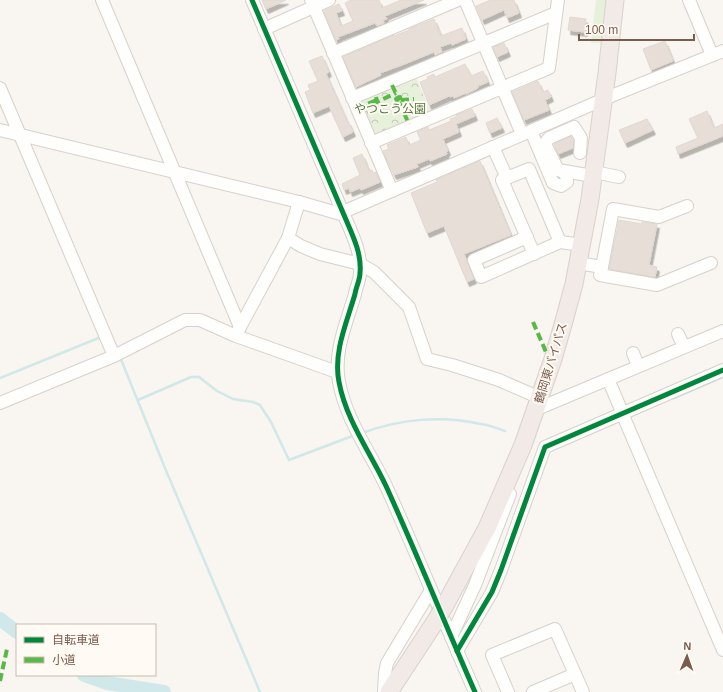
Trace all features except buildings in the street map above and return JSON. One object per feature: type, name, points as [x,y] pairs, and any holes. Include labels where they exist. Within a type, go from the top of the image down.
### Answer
[{"type":"highway","name":"鶴岡東バイパス","points":[[389,692],[441,612],[487,528],[523,445],[538,403],[562,329],[582,245],[593,174],[586,148],[604,100],[615,0]]},
{"type":"street","points":[[102,0],[176,172],[238,331]]},
{"type":"street","points":[[252,0],[358,250],[360,274],[337,360],[337,372],[342,395],[357,432],[386,485],[475,692]]},
{"type":"street","points":[[264,29],[312,3],[329,0]]},
{"type":"street","points":[[333,53],[458,0]]},
{"type":"street","points":[[465,0],[503,88],[553,183],[561,186],[567,182],[568,180],[563,172]]},
{"type":"street","points":[[371,143],[549,68],[558,0]]},
{"type":"street","points":[[0,130],[343,214],[493,147],[718,53],[689,0]]},
{"type":"street","points":[[312,3],[392,191]]},
{"type":"street","points":[[352,98],[556,13]]},
{"type":"street","points":[[0,88],[114,356]]},
{"type":"street","points":[[586,148],[574,126],[547,140],[546,146],[558,170],[563,172],[619,177]]},
{"type":"street","points":[[493,147],[507,178]]},
{"type":"street","points":[[534,254],[502,180],[528,169],[560,242]]},
{"type":"street","points":[[238,331],[288,238],[299,202]]},
{"type":"street","points":[[687,206],[659,218],[613,209],[600,275],[657,285],[711,263]]},
{"type":"street","points":[[527,237],[474,260],[481,277],[560,242],[582,245]]},
{"type":"street","points":[[288,238],[301,246],[320,254],[360,264],[374,272],[409,307],[426,359],[452,365],[499,380],[538,403],[608,379],[723,331]]},
{"type":"street","points":[[578,263],[602,267]]},
{"type":"street","points":[[0,404],[114,356],[185,320],[200,320],[238,331],[337,372]]},
{"type":"street","points":[[678,334],[684,347]]},
{"type":"street","points":[[633,352],[638,366]]},
{"type":"street","points":[[457,651],[492,592],[545,447],[723,370]]},
{"type":"street","points":[[608,379],[723,650]]},
{"type":"street","points":[[451,637],[475,585],[519,470],[523,445]]},
{"type":"street","points":[[384,692],[387,663],[431,590]]},
{"type":"street","points":[[508,692],[492,655],[555,629],[582,692]]},
{"type":"street","points":[[532,692],[575,674]]},
{"type":"green space","points":[[596,0],[607,0],[601,43],[591,43]]},
{"type":"green space","name":"やつこう公園","points":[[415,75],[432,115],[379,137],[371,135],[358,104],[360,98]]},
{"type":"waterway","points":[[0,378],[101,337]]},
{"type":"waterway","points":[[120,357],[165,468],[260,692]]},
{"type":"waterway","points":[[138,400],[191,377],[199,377],[217,391],[233,399],[253,402],[260,405],[271,422],[289,460],[355,435]]},
{"type":"waterway","points":[[674,398],[723,377]]},
{"type":"waterway","points":[[362,433],[391,424],[436,419],[466,421],[487,425],[505,431]]},
{"type":"waterway","points":[[0,619],[16,631]]},
{"type":"waterway","points":[[87,676],[107,683],[164,692]]},
{"type":"marked path","points":[[392,85],[401,101],[398,102],[396,99],[398,98]]},
{"type":"marked path","points":[[376,97],[377,102],[396,93]]},
{"type":"marked path","points":[[401,100],[414,99]]},
{"type":"marked path","points":[[360,109],[377,100]]},
{"type":"marked path","points":[[399,102],[409,124]]},
{"type":"marked path","points":[[533,322],[546,352]]},
{"type":"marked path","points":[[0,681],[7,649]]},
{"type":"cycle path","points":[[252,0],[358,251],[360,266],[359,278],[339,348],[338,371],[342,396],[359,436],[386,486],[475,692]]},
{"type":"cycle path","points":[[457,651],[492,592],[545,447],[723,370]]}]
